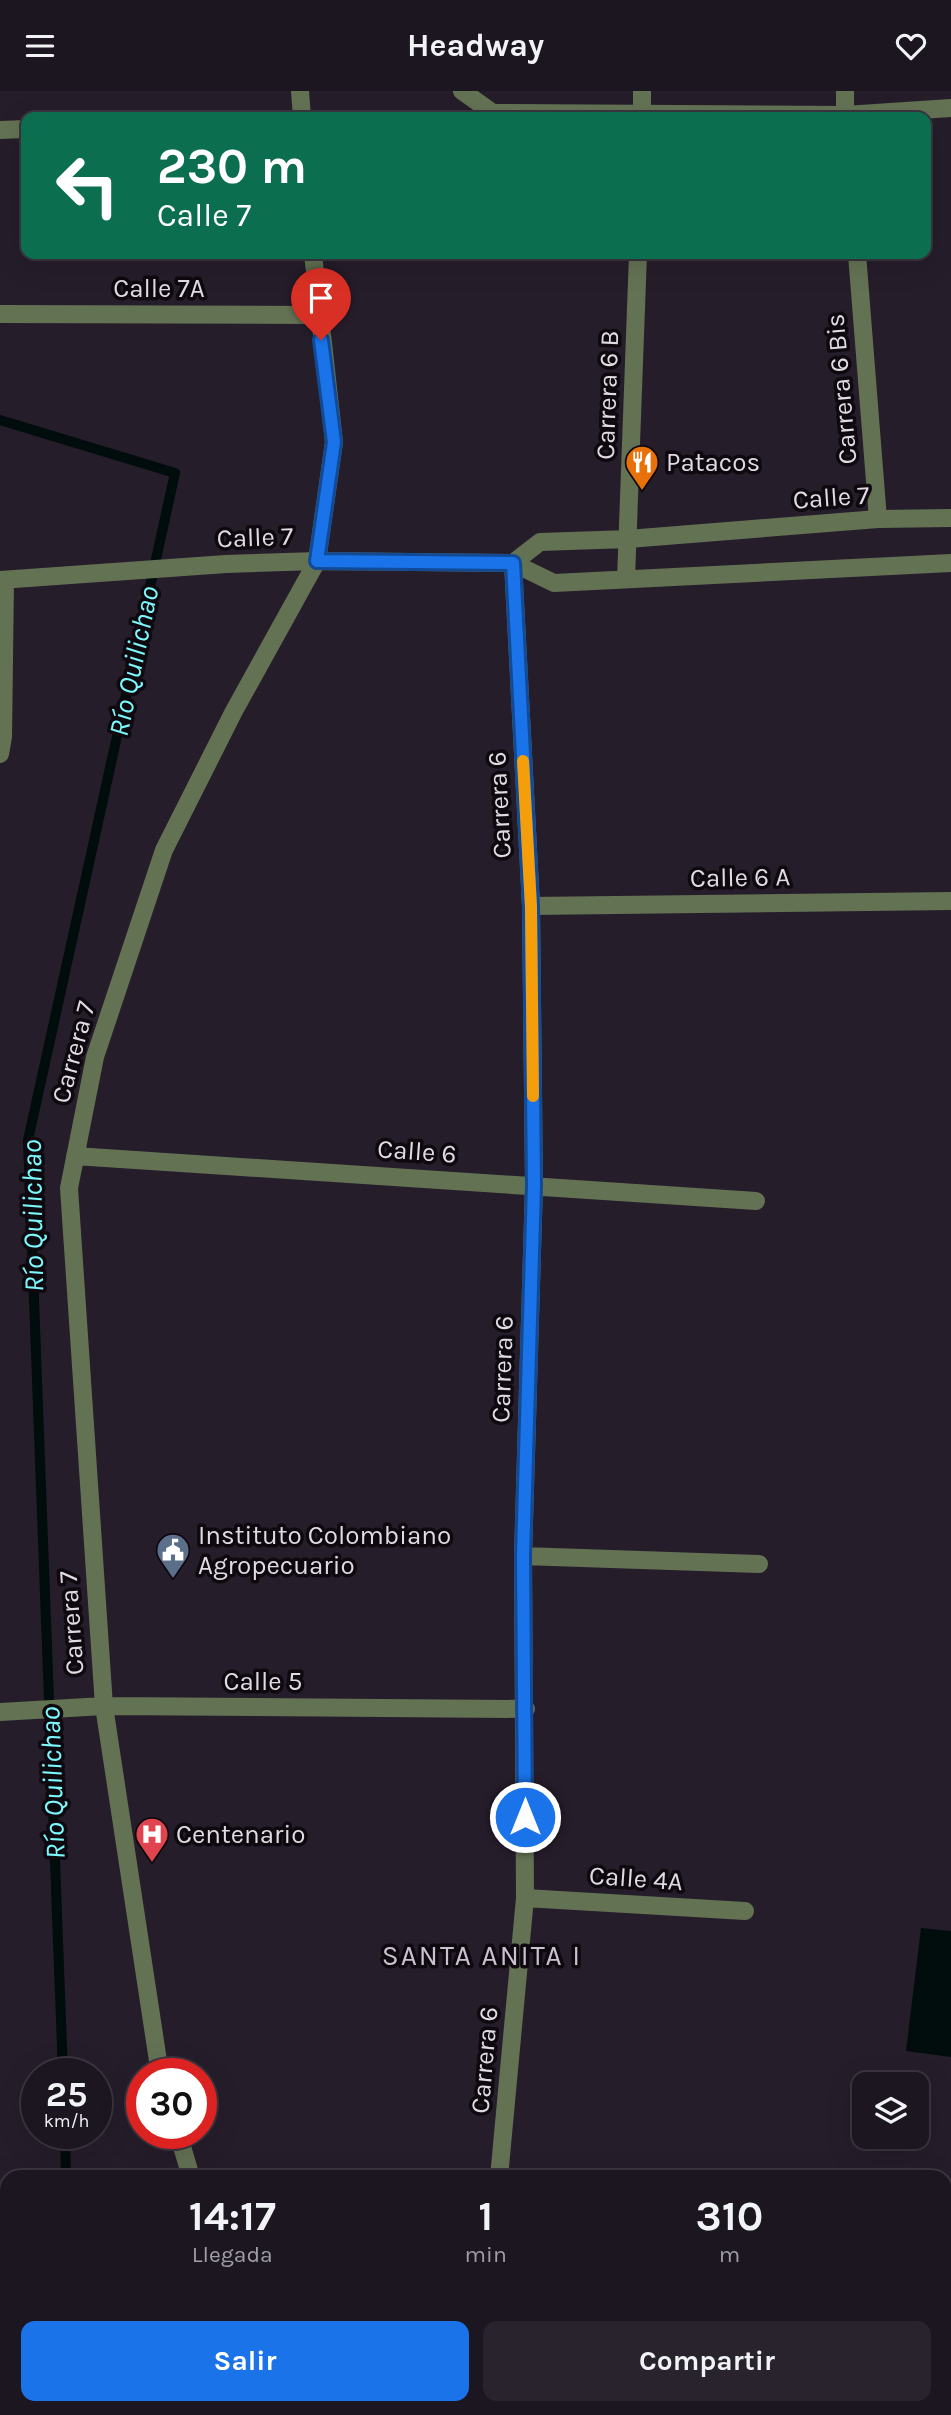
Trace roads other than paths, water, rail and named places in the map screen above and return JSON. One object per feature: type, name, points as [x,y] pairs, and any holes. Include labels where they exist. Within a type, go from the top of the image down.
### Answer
[{"type":"street","points":[[300,91],[302,112]]},
{"type":"street","points":[[462,91],[492,112]]},
{"type":"street","points":[[642,91],[642,112]]},
{"type":"street","points":[[845,91],[845,112]]},
{"type":"street","points":[[898,112],[951,108]]},
{"type":"street","points":[[0,130],[21,129]]},
{"type":"street","name":"Carrera 7","points":[[158,2058],[104,1706],[69,1202],[75,1156],[95,1057],[164,850],[234,711],[317,561],[334,442],[313,259]]},
{"type":"street","name":"Carrera 6 B","points":[[626,579],[638,259]]},
{"type":"street","name":"Carrera 6 Bis","points":[[857,259],[878,519]]},
{"type":"street","name":"Calle 7A","points":[[0,314],[318,314]]},
{"type":"street","name":"Calle 7","points":[[513,563],[540,542],[628,539],[878,519],[951,519]]},
{"type":"street","name":"Calle 7","points":[[2,580],[226,564],[317,561],[513,563],[554,583],[951,563]]},
{"type":"street","name":"Carrera 6","points":[[500,2170],[525,1898],[526,1709],[523,1556],[534,1185],[531,907],[513,563]]},
{"type":"street","points":[[0,754],[3,737],[2,580]]},
{"type":"street","name":"Calle 6 A","points":[[531,907],[951,901]]},
{"type":"street","name":"Calle 6","points":[[75,1156],[756,1201]]},
{"type":"street","points":[[523,1556],[759,1565]]},
{"type":"street","name":"Calle 5","points":[[0,1712],[104,1706],[526,1709]]},
{"type":"street","name":"Calle 4A","points":[[525,1898],[745,1911]]},
{"type":"street","points":[[183,2149],[189,2170]]},
{"type":"waterway","name":"Río Quilichao","points":[[0,420],[175,473],[28,1140],[62,2058]]},
{"type":"waterway","name":"Río Quilichao","points":[[65,2149],[66,2170]]},
{"type":"place","name":"Patacos","points":[[642,492]]},
{"type":"place","name":"Instituto Colombiano Agropecuario","points":[[173,1580]]},
{"type":"place","name":"Centenario","points":[[152,1864]]},
{"type":"district","name":"SANTA ANITA I","points":[[482,1955]]}]
